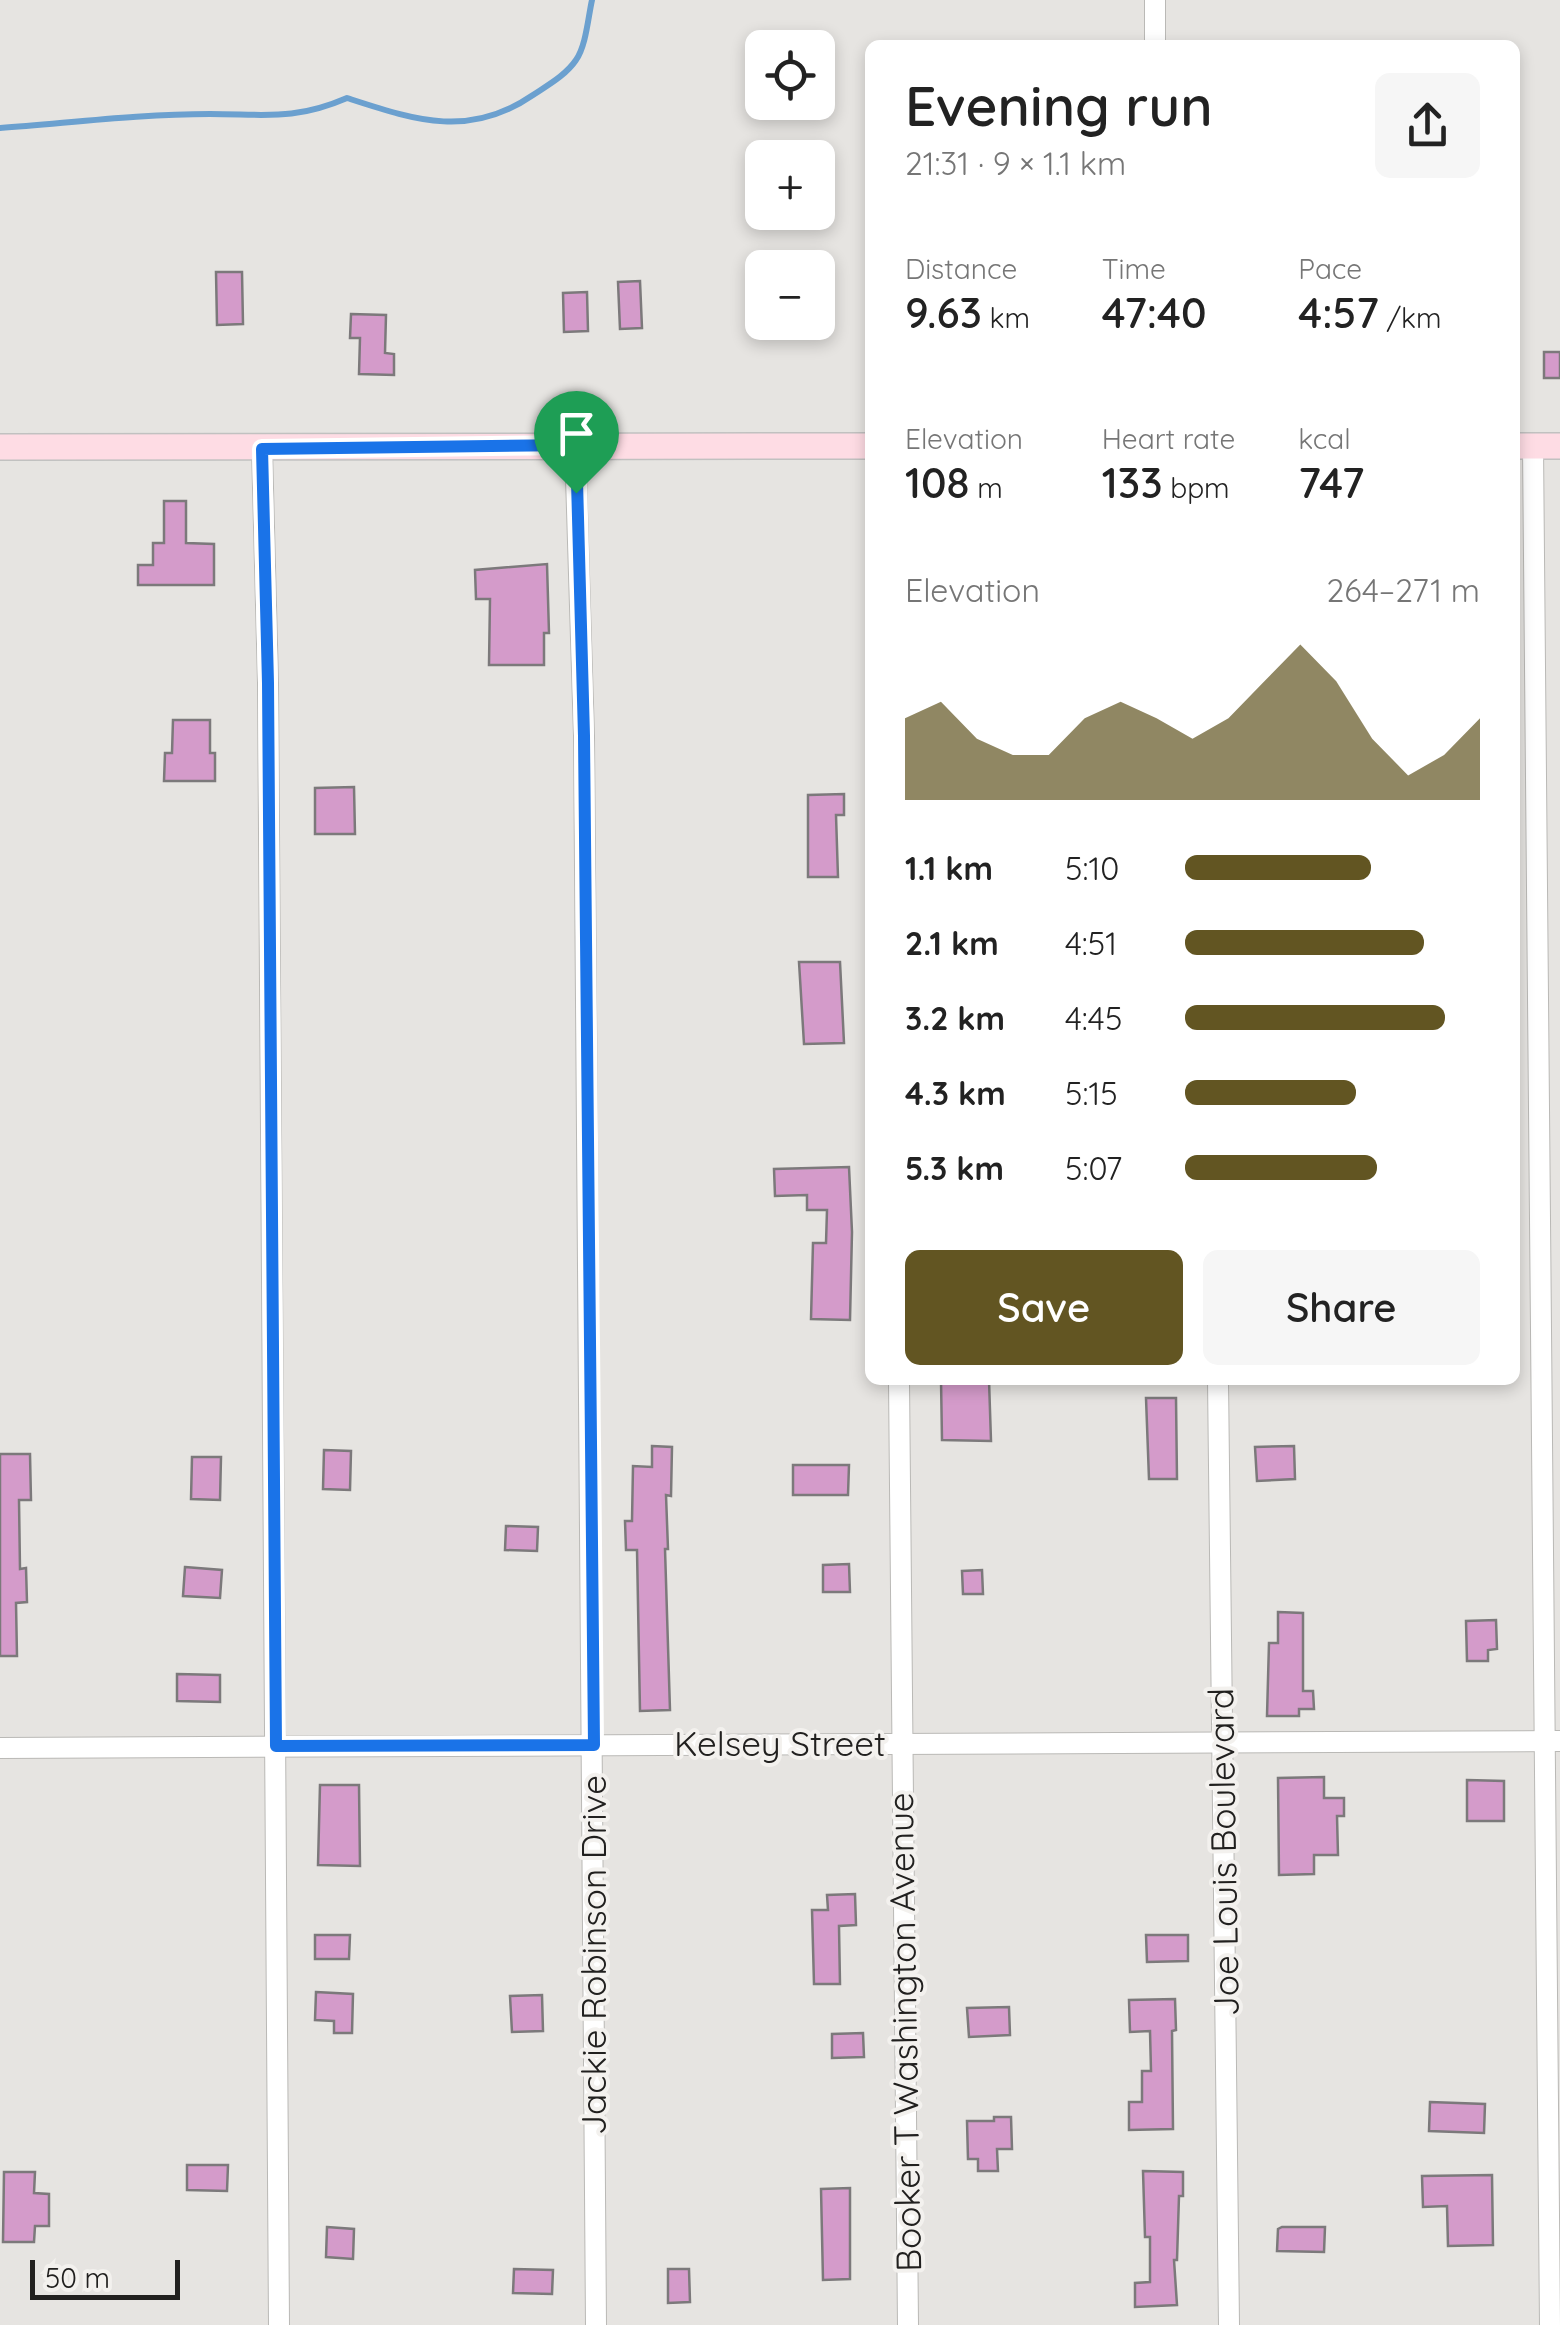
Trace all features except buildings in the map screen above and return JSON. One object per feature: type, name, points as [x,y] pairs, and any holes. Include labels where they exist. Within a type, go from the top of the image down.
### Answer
[{"type":"main road","points":[[0,448],[865,446]]},
{"type":"main road","points":[[1524,446],[1560,446]]},
{"type":"street","points":[[1156,0],[1156,40]]},
{"type":"street","name":"Jackie Robinson Drive","points":[[576,445],[584,736],[596,2325]]},
{"type":"street","points":[[1524,446],[1552,1741],[1550,2325]]},
{"type":"street","points":[[262,449],[268,683],[280,2325]]},
{"type":"street","name":"Booker T Washington Avenue","points":[[899,1385],[908,2325]]},
{"type":"street","name":"Joe Louis Boulevard","points":[[1218,1385],[1229,2325]]},
{"type":"street","name":"Kelsey Street","points":[[0,1748],[1552,1741]]},
{"type":"waterway","points":[[0,128],[157,115],[279,115],[347,98],[419,118],[464,121],[486,117],[533,95],[572,65],[582,47],[592,0]]},
{"type":"route","points":[[576,445],[576,493],[584,736],[594,1745],[276,1746],[268,683],[262,449],[576,445]]}]
